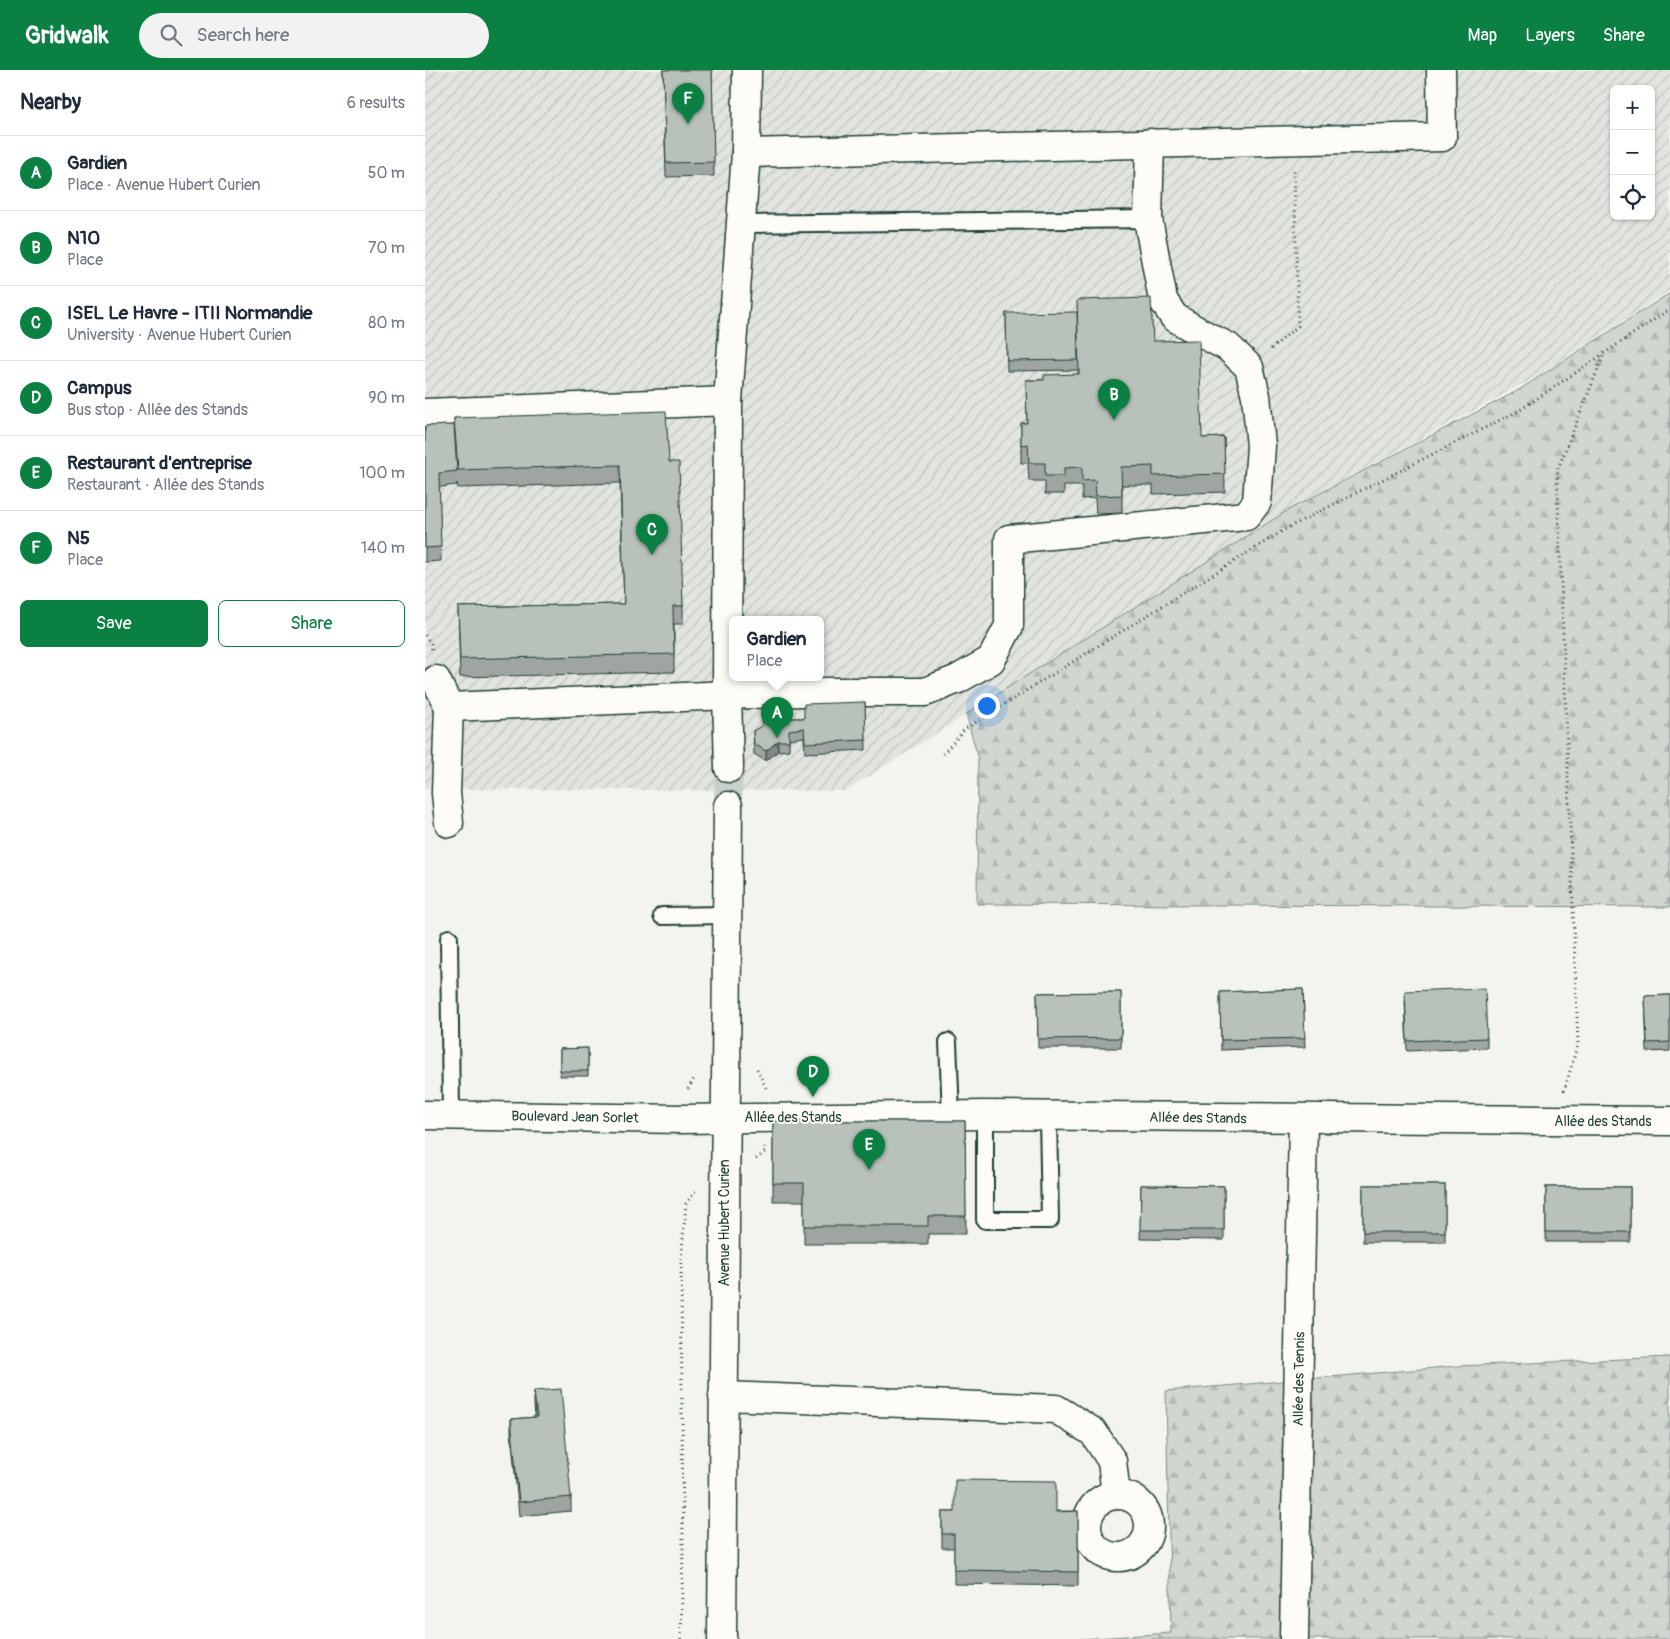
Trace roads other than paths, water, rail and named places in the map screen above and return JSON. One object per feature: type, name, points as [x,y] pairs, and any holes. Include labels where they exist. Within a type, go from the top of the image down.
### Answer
[{"type":"street","points":[[729,768],[727,694],[728,401],[746,153],[747,70]]},
{"type":"street","points":[[746,153],[1442,137],[1441,70]]},
{"type":"street","points":[[449,707],[727,694],[925,692],[958,679],[991,660],[1009,626],[1009,539],[1245,516],[1257,502],[1261,446],[1256,396],[1249,368],[1228,347],[1174,317],[1163,300],[1149,219],[1150,143]]},
{"type":"street","points":[[425,413],[728,401]]},
{"type":"street","points":[[436,680],[449,707],[446,793],[449,823]]},
{"type":"street","name":"Avenue Hubert Curien","points":[[722,1639],[728,806]]},
{"type":"street","name":"Boulevard Jean Sorlet","points":[[438,1115],[726,1117]]},
{"type":"street","name":"Allée des Stands","points":[[726,1117],[985,1115],[1670,1122]]},
{"type":"street","name":"Allée des Tennis","points":[[1294,1639],[1303,1119]]},
{"type":"street","points":[[723,1396],[1055,1409],[1093,1432],[1112,1461],[1116,1495]]},
{"type":"lane","points":[[740,224],[1149,219]]},
{"type":"lane","points":[[662,916],[727,915]]},
{"type":"lane","points":[[438,1115],[449,938]]},
{"type":"lane","points":[[948,1042],[951,1115]]},
{"type":"lane","points":[[985,1115],[985,1220],[1050,1220],[1048,1117]]},
{"type":"tunnel","points":[[728,806],[729,768]]},
{"type":"place","name":"N5","points":[[688,124]]},
{"type":"place","name":"N10","points":[[1114,420]]},
{"type":"place","name":"ISEL Le Havre - ITII Normandie","points":[[652,555]]},
{"type":"place","name":"Gardien","points":[[777,738]]},
{"type":"place","name":"Campus","points":[[813,1097]]},
{"type":"place","name":"Restaurant d'entreprise","points":[[869,1170]]}]
